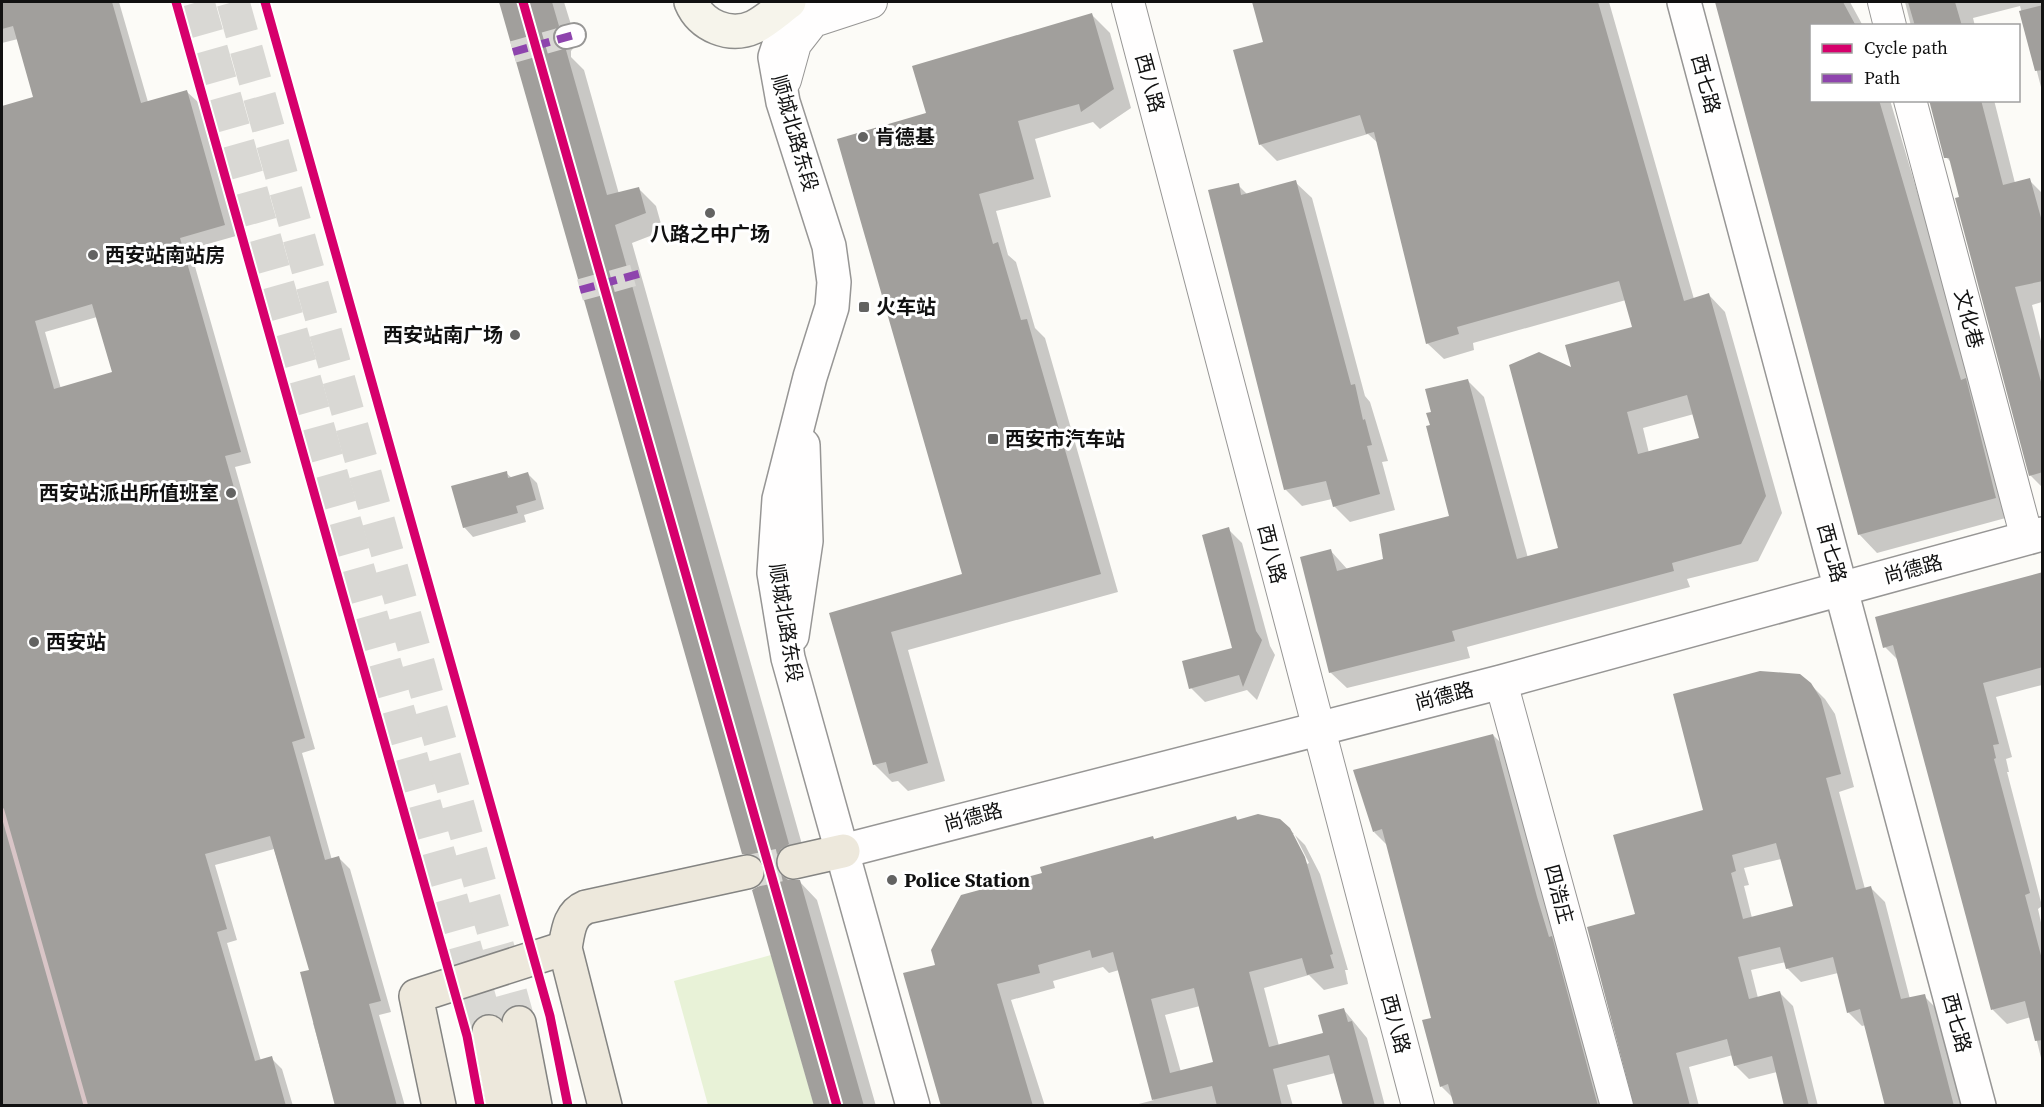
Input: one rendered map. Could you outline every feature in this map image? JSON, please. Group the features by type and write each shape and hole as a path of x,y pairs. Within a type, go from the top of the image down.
{"main road":[{"path":"691,2 700,17 712,26 727,31 742,31 789,15"},
{"path":"794,861 843,851"},
{"path":"605,1106 565,948 570,922 580,909 747,872"},
{"path":"439,1106 416,996 565,948"},
{"path":"503,1106 504,1028 535,1106"}],"street":[{"path":"789,15 871,2"},
{"name":"西八路","path":"1128,2 1418,1106"},
{"name":"西七路","path":"1684,2 1979,1106"},
{"path":"1884,2 1890,24"},
{"name":"顺城北路东段","path":"789,15 775,57 783,102 829,246 834,282 832,307 800,415 779,499 774,573 788,658 913,1106"},
{"name":"文化巷","path":"1911,102 2035,536"},
{"name":"尚德路","path":"843,851 1501,682 2035,536"},
{"name":"四浩庄","path":"1501,682 1617,1106"}],"green space":[{"path":"771,955 814,1105 708,1105 674,981"}],"building":[{"path":"2,2 112,2 141,103 187,90 225,225 180,238 241,452 225,456 305,738 292,742 325,860 339,856 381,1001 369,1004 397,1106 335,1106 300,972 309,970 270,836 205,854 227,929 217,932 255,1061 272,1056 286,1106 2,1106 2,106 33,97 13,26 2,29","holes":["92,304 112,372 54,389 35,321"]},
{"path":"499,2 552,2 559,26 553,33 553,41 557,47 566,50 607,195 639,187 646,213 615,225 789,844 776,856 776,867 780,874 788,880 800,880 864,1106 814,1106 752,890 759,886 765,878 765,867 753,854 742,854"},
{"path":"1252,2 1598,2 1684,301 1709,293 1766,496 1741,544 1672,563 1674,571 1452,631 1455,641 1329,673 1300,557 1331,549 1337,571 1383,559 1379,534 1449,516 1426,426 1430,425 1426,413 1431,412 1425,389 1468,379 1517,559 1558,548 1509,365 1539,352 1571,367 1565,345 1632,327 1619,281 1457,327 1459,334 1426,344 1374,132 1366,134 1360,115 1259,145 1233,50 1263,42","holes":["1687,395 1699,438 1638,454 1627,412"]},
{"path":"1715,2 1843,2 1855,24 1810,24 1810,102 1880,102 1961,380 1966,378 1996,498 1858,535"},
{"path":"1908,2 1955,2 1961,24 1914,24"},
{"path":"2043,5 2043,70 2035,71 2019,11"},
{"name":"西安市汽车站","path":"1092,13 1114,89 1081,112 1079,104 1018,121 1034,179 979,194 993,244 998,242 1021,320 1027,319 1101,574 891,632 928,763 889,774 886,762 873,765 829,613 962,574 837,139 926,113 912,66"},
{"path":"1930,102 1982,102 2003,185 2030,178 2043,225 2043,281 2015,287 2043,389 2043,472 2029,476 1955,198 1959,197 1949,158 1944,158"},
{"path":"1296,180 1351,385 1355,384 1363,420 1365,419 1372,445 1367,446 1380,494 1333,507 1326,481 1284,490 1208,190 1239,183 1241,195"},
{"path":"507,471 508,478 528,472 536,500 516,506 518,513 463,528 451,486"},
{"path":"1229,527 1256,631 1262,640 1243,687 1239,675 1189,689 1182,661 1232,648 1202,535"},
{"path":"2043,572 2043,667 1983,683 1999,744 1993,745 1996,758 1994,759 2030,893 2025,895 2043,963 2043,1040 2035,1041 2025,1001 1991,1010 1893,645 1883,648 1875,617"},
{"path":"1760,671 1800,674 1811,683 1821,699 1841,774 1826,778 1856,890 1871,886 1901,999 1925,994 1954,1106 1885,1106 1860,1009 1847,1013 1833,957 1786,969 1780,947 1738,957 1749,999 1780,991 1809,1106 1784,1106 1772,1056 1734,1066 1727,1039 1676,1053 1690,1106 1634,1106 1587,927 1635,914 1613,835 1703,810 1673,694","holes":["1776,843 1793,906 1743,919 1731,873 1736,871 1732,855"]},
{"path":"1493,734 1537,897 1549,937 1552,936 1598,1106 1454,1106 1448,1084 1440,1087 1422,1020 1431,1018 1382,829 1373,832 1353,770"},
{"path":"1258,814 1280,819 1290,828 1305,857 1333,954 1330,955 1334,968 1307,975 1302,958 1249,972 1269,1047 1323,1033 1318,1015 1344,1008 1348,1022 1352,1021 1375,1106 1343,1106 1329,1055 1273,1069 1282,1106 1217,1106 1212,1086 1152,1100 1113,952 1092,958 1090,950 1038,965 1040,973 997,984 1033,1106 941,1106 903,973 935,965 931,950 961,895 1042,873 1040,867 1153,836 1154,839 1236,816 1237,820","holes":["1194,988 1213,1062 1170,1073 1151,999"]}],"tunnel":[{"path":"198,2 489,1032"},
{"path":"233,2 519,1023"},
{"path":"513,52 566,37"},
{"path":"580,290 642,273"},
{"path":"747,872 794,862"}],"railway":[{"path":"2,810 86,1106"}],"marked path":[{"path":"513,52 574,35"},
{"path":"580,290 642,273"}],"cycle path":[{"path":"176,2 467,1036 480,1106"},
{"path":"265,2 550,1016 568,1106"},
{"path":"523,2 837,1106"}],"place":[{"name":"肯德基","path":"863,137"},
{"name":"八路之中广场","path":"710,213"},
{"name":"西安站南站房","path":"93,255"},
{"name":"火车站","path":"864,307"},
{"name":"西安站南广场","path":"515,335"},
{"name":"西安市汽车站","path":"993,439"},
{"name":"西安站派出所值班室","path":"231,493"},
{"name":"西安站","path":"34,642"},
{"name":"Police Station","path":"892,880"}]}
